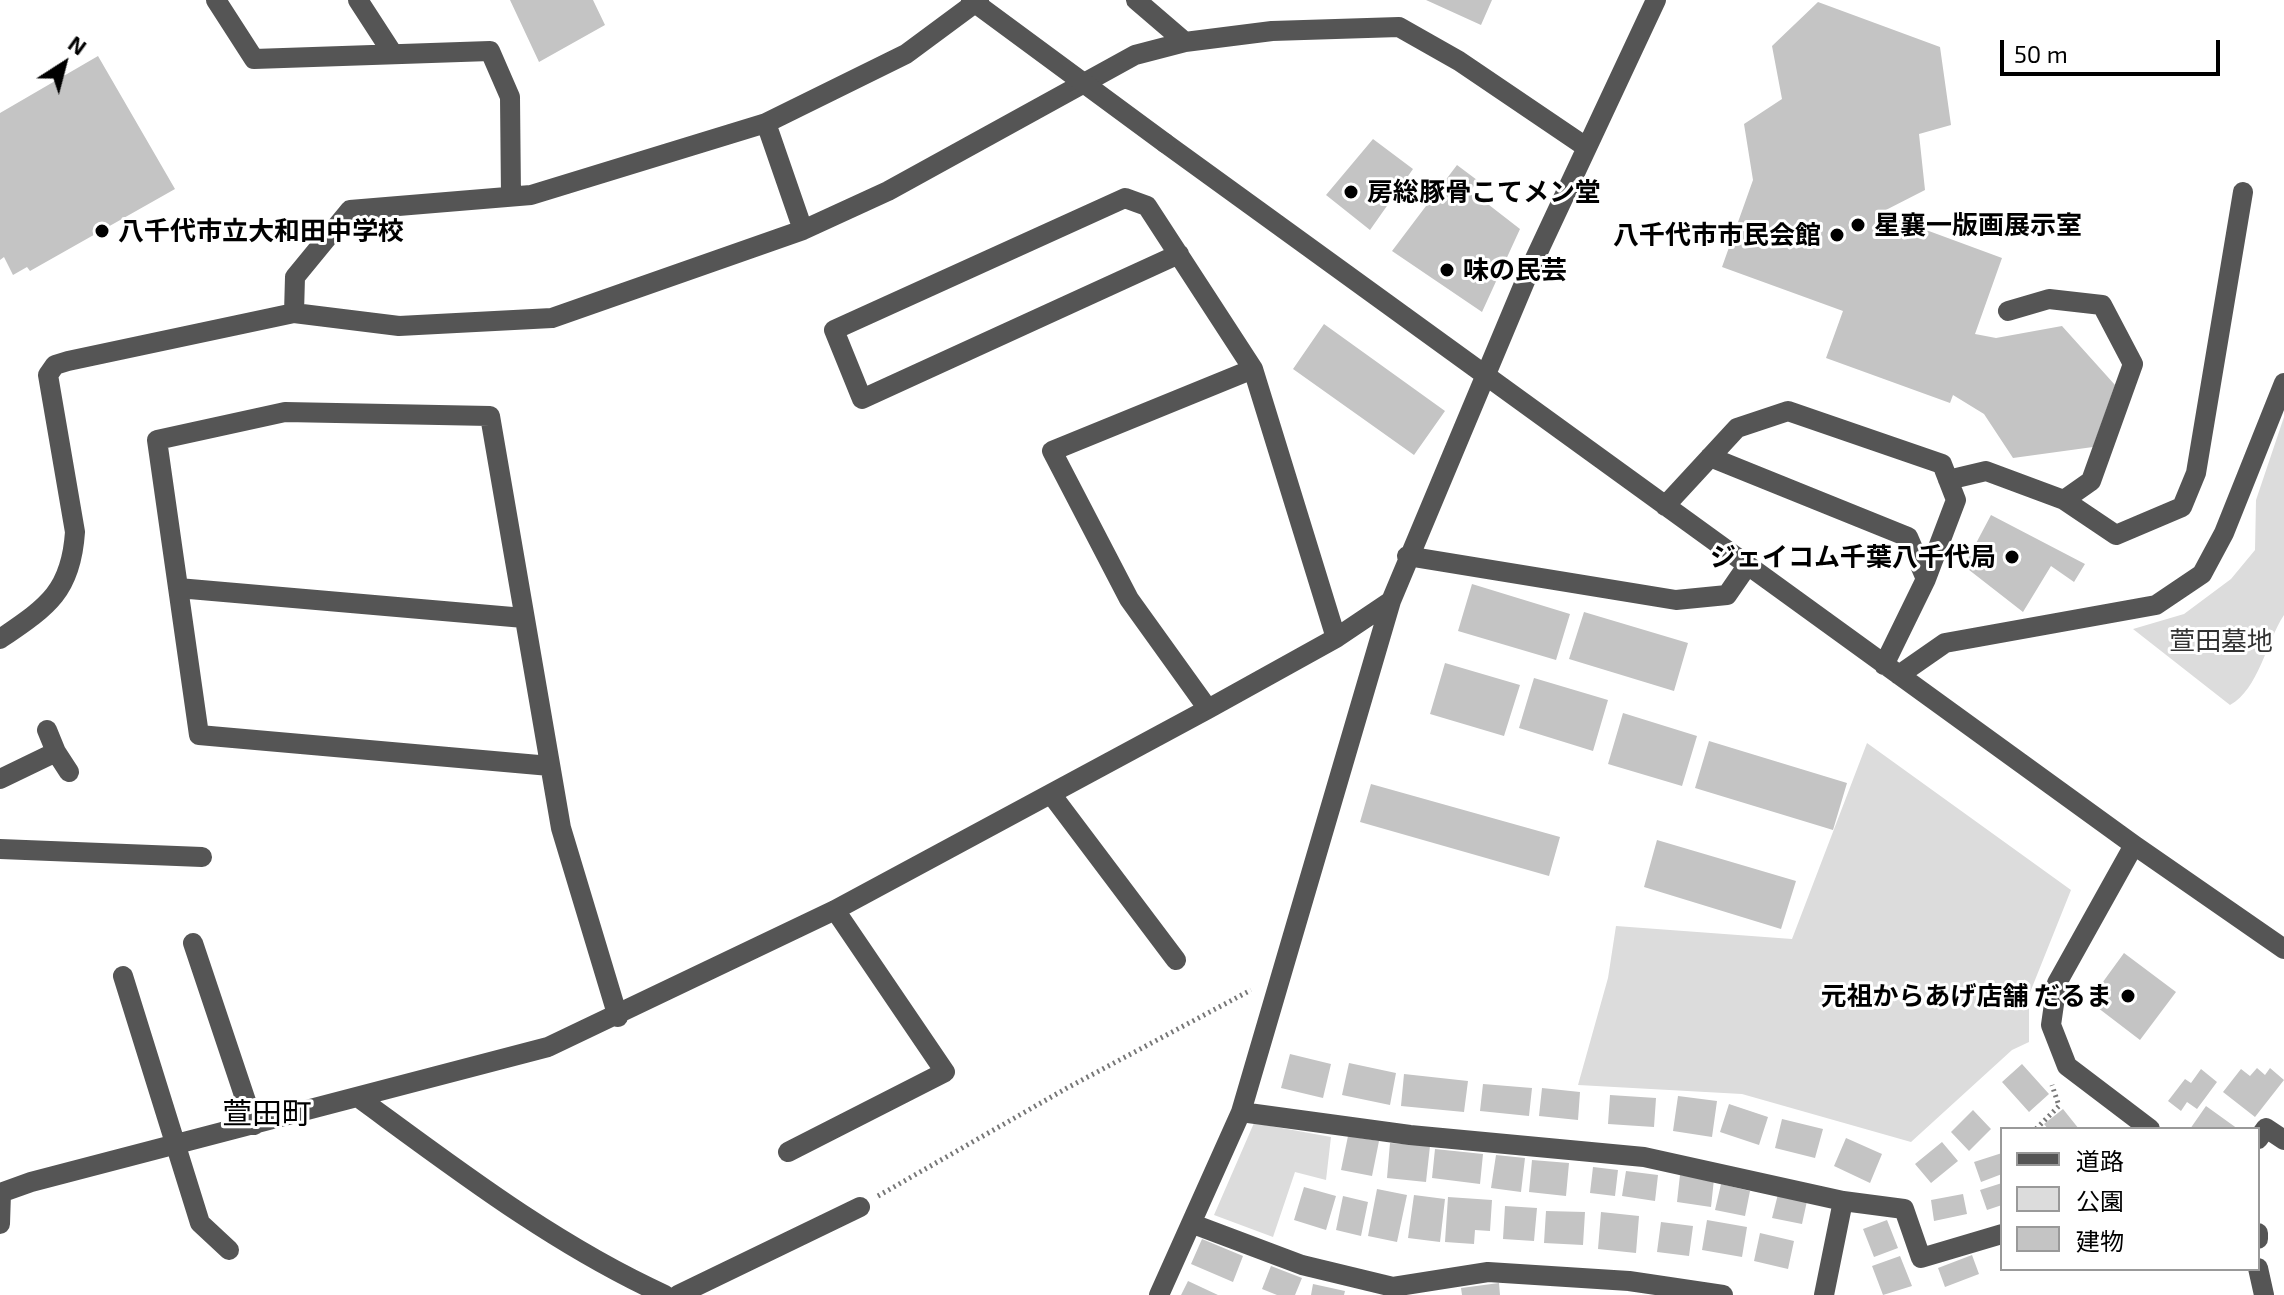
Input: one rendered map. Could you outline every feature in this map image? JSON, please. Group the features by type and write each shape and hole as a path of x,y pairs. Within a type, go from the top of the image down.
{"street":[{"path":"216,0 254,59 490,51 510,97 511,196"},
{"path":"358,0 393,54"},
{"path":"971,0 1747,566 2134,845 2284,949"},
{"path":"294,313 295,277 350,210 531,195 766,123 906,54 979,0"},
{"path":"1136,0 1185,42"},
{"path":"1159,1295 1241,1112 1391,601 1407,556 1487,377 1531,267 1656,0"},
{"path":"0,639 46,607 66,580 74,553 75,532 48,375 55,365 294,313 399,326 552,318 803,230 888,191 1135,55 1185,42 1272,31 1399,27 1459,61 1586,147"},
{"path":"766,123 803,230"},
{"path":"1948,480 1986,471 2064,500 2116,535 2182,507 2196,473 2243,192"},
{"path":"1179,254 862,399 834,330 1125,198 1147,206 1179,254 1253,369 1336,638"},
{"path":"2008,311 2049,299 2102,305 2133,364 2091,481 2064,500"},
{"path":"1208,709 1129,599 1052,451 1253,369"},
{"path":"1892,670 1945,643 2156,605 2202,574 2224,533 2284,383"},
{"path":"1665,506 1737,428 1788,411 1942,464 1956,500 1892,670"},
{"path":"550,766 199,735 157,440 285,412 490,416 561,828 618,1017"},
{"path":"1710,457 1908,537 1926,579"},
{"path":"1407,556 1676,600 1727,595 1747,566"},
{"path":"178,588 524,618"},
{"path":"0,1224 0,1193 31,1182 548,1047 618,1017 835,910 1051,794 1336,638 1391,601"},
{"path":"47,730 69,772"},
{"path":"0,779 56,752"},
{"path":"1051,794 1176,960"},
{"path":"2134,845 2057,983 2051,1025 2067,1066 2147,1127"},
{"path":"0,849 202,857"},
{"path":"788,1152 945,1072 835,910"},
{"path":"193,943 254,1125"},
{"path":"123,976 200,1223 229,1250"},
{"path":"359,1098 470,1179 624,1276 665,1295"},
{"path":"1241,1112 1410,1135 1644,1157 1843,1201 1904,1209 1921,1258 2000,1235"},
{"path":"2260,1136 2266,1128 2284,1140"},
{"path":"1824,1295 1843,1201"},
{"path":"678,1295 860,1207"},
{"path":"1193,1224 1302,1265 1393,1287 1488,1272 1629,1281 1723,1295"},
{"path":"2259,1271 2264,1295"}],"path":[{"path":"860,1207 1067,1088 1282,973"}],"green space":[{"name":"萱田墓地","path":"2284,417 2284,615 2255,677 2240,698 2230,705 2133,629 2184,614 2231,579 2255,550 2256,500"},
{"path":"1867,743 2071,890 2029,995 2029,1042 2012,1050 1911,1142 1742,1094 1578,1085 1608,978 1616,926 1792,939"},
{"path":"1254,1123 1331,1137 1326,1180 1295,1172 1273,1237 1214,1215"}],"building":[{"path":"510,0 593,0 605,25 539,62"},
{"path":"1426,0 1492,0 1481,25"},
{"name":"八千代市市民会館","path":"1818,2 1940,47 1951,125 1919,134 1925,190 1880,213 2002,258 1975,334 1996,338 2062,326 2115,385 2093,447 2013,458 1984,414 1953,395 1950,403 1826,358 1843,311 1722,267 1753,180 1744,124 1782,99 1772,46"},
{"path":"98,56 175,189 30,271 27,267 13,275 4,257 0,260 0,113"},
{"path":"1373,139 1413,169 1370,230 1326,195"},
{"path":"1457,165 1477,180 1471,191 1520,229 1482,312 1392,251"},
{"path":"1324,324 1445,411 1414,455 1293,369"},
{"path":"1991,515 2085,564 2074,582 2051,566 2023,612 1964,566"},
{"path":"1472,584 1570,614 1556,660 1458,631"},
{"path":"1584,612 1688,643 1674,691 1569,659"},
{"path":"1445,663 1520,685 1504,736 1430,714"},
{"path":"1534,678 1608,700 1593,751 1519,728"},
{"path":"1623,713 1697,736 1682,786 1608,764"},
{"path":"1709,741 1847,783 1833,830 1695,788"},
{"path":"1371,784 1560,837 1549,876 1360,822"},
{"path":"1657,840 1796,881 1781,929 1644,887"},
{"path":"2124,953 2176,992 2140,1040 2089,1001"},
{"path":"1290,1054 1331,1064 1323,1098 1281,1088"},
{"path":"1349,1063 1396,1073 1390,1105 1342,1095"},
{"path":"2022,1064 2049,1094 2029,1112 2002,1082"},
{"path":"2257,1068 2265,1075 2270,1068 2284,1080 2255,1117 2223,1092 2241,1069 2250,1076"},
{"path":"2201,1069 2217,1082 2197,1109 2187,1102 2181,1111 2168,1101 2185,1079 2191,1083"},
{"path":"1404,1074 1468,1081 1464,1112 1401,1106"},
{"path":"1483,1084 1532,1088 1529,1116 1480,1111"},
{"path":"1542,1088 1580,1092 1578,1120 1539,1116"},
{"path":"1610,1095 1656,1098 1654,1127 1608,1124"},
{"path":"1678,1096 1717,1101 1712,1137 1673,1131"},
{"path":"1729,1104 1768,1117 1759,1145 1720,1132"},
{"path":"2206,1106 2235,1127 2191,1127"},
{"path":"2063,1109 2077,1127 2046,1127 2044,1124"},
{"path":"1973,1110 1991,1129 1969,1151 1951,1132"},
{"path":"1782,1119 1823,1129 1815,1158 1775,1148"},
{"path":"1348,1136 1379,1141 1372,1176 1341,1170"},
{"path":"1846,1138 1882,1154 1870,1183 1834,1166"},
{"path":"1942,1142 1958,1161 1931,1183 1915,1164"},
{"path":"1390,1143 1430,1146 1426,1182 1387,1178"},
{"path":"1435,1149 1483,1154 1480,1184 1432,1178"},
{"path":"2000,1154 2000,1175 1981,1182 1974,1162"},
{"path":"1496,1155 1525,1158 1521,1192 1491,1188"},
{"path":"1532,1160 1569,1163 1566,1196 1529,1192"},
{"path":"1593,1167 1618,1170 1615,1196 1590,1193"},
{"path":"1626,1171 1658,1175 1655,1201 1622,1196"},
{"path":"1680,1175 1714,1179 1711,1207 1677,1202"},
{"path":"1721,1184 1750,1191 1745,1216 1715,1210"},
{"path":"2000,1184 2000,1206 1987,1210 1980,1190"},
{"path":"1304,1187 1336,1196 1326,1230 1294,1220"},
{"path":"1377,1189 1407,1195 1397,1242 1368,1236"},
{"path":"1778,1194 1807,1201 1802,1224 1772,1218"},
{"path":"1963,1194 1967,1214 1934,1221 1931,1200"},
{"path":"1414,1195 1445,1199 1440,1242 1408,1238"},
{"path":"1343,1196 1368,1202 1361,1236 1336,1230"},
{"path":"1448,1197 1492,1200 1490,1231 1475,1230 1474,1244 1445,1242"},
{"path":"1505,1206 1537,1208 1534,1241 1503,1239"},
{"path":"1546,1211 1585,1212 1583,1245 1544,1243"},
{"path":"1601,1212 1639,1216 1636,1253 1598,1249"},
{"path":"1707,1220 1747,1227 1742,1257 1702,1250"},
{"path":"1887,1220 1898,1248 1874,1257 1863,1229"},
{"path":"1661,1222 1693,1226 1689,1256 1657,1252"},
{"path":"1760,1233 1794,1241 1788,1269 1754,1261"},
{"path":"1202,1239 1243,1256 1233,1282 1191,1264"},
{"path":"1972,1255 1979,1274 1945,1287 1938,1268"},
{"path":"1900,1256 1912,1286 1883,1295 1872,1266"},
{"path":"1271,1266 1302,1278 1295,1295 1277,1295 1262,1289"},
{"path":"1188,1281 1218,1295 1181,1295"},
{"path":"1499,1283 1500,1295 1462,1295 1461,1288"},
{"path":"1313,1284 1345,1291 1344,1295 1311,1295"}],"place":[{"name":"房総豚骨こてメン堂","path":"1351,192"},
{"name":"星襄一版画展示室","path":"1858,225"},
{"name":"八千代市立大和田中学校","path":"102,231"},
{"name":"八千代市市民会館","path":"1837,235"},
{"name":"味の民芸","path":"1447,270"},
{"name":"ジェイコム千葉八千代局","path":"2012,557"},
{"name":"元祖からあげ店舗 だるま","path":"2128,996"}],"district":[{"name":"萱田町","path":"267,1114"}]}
